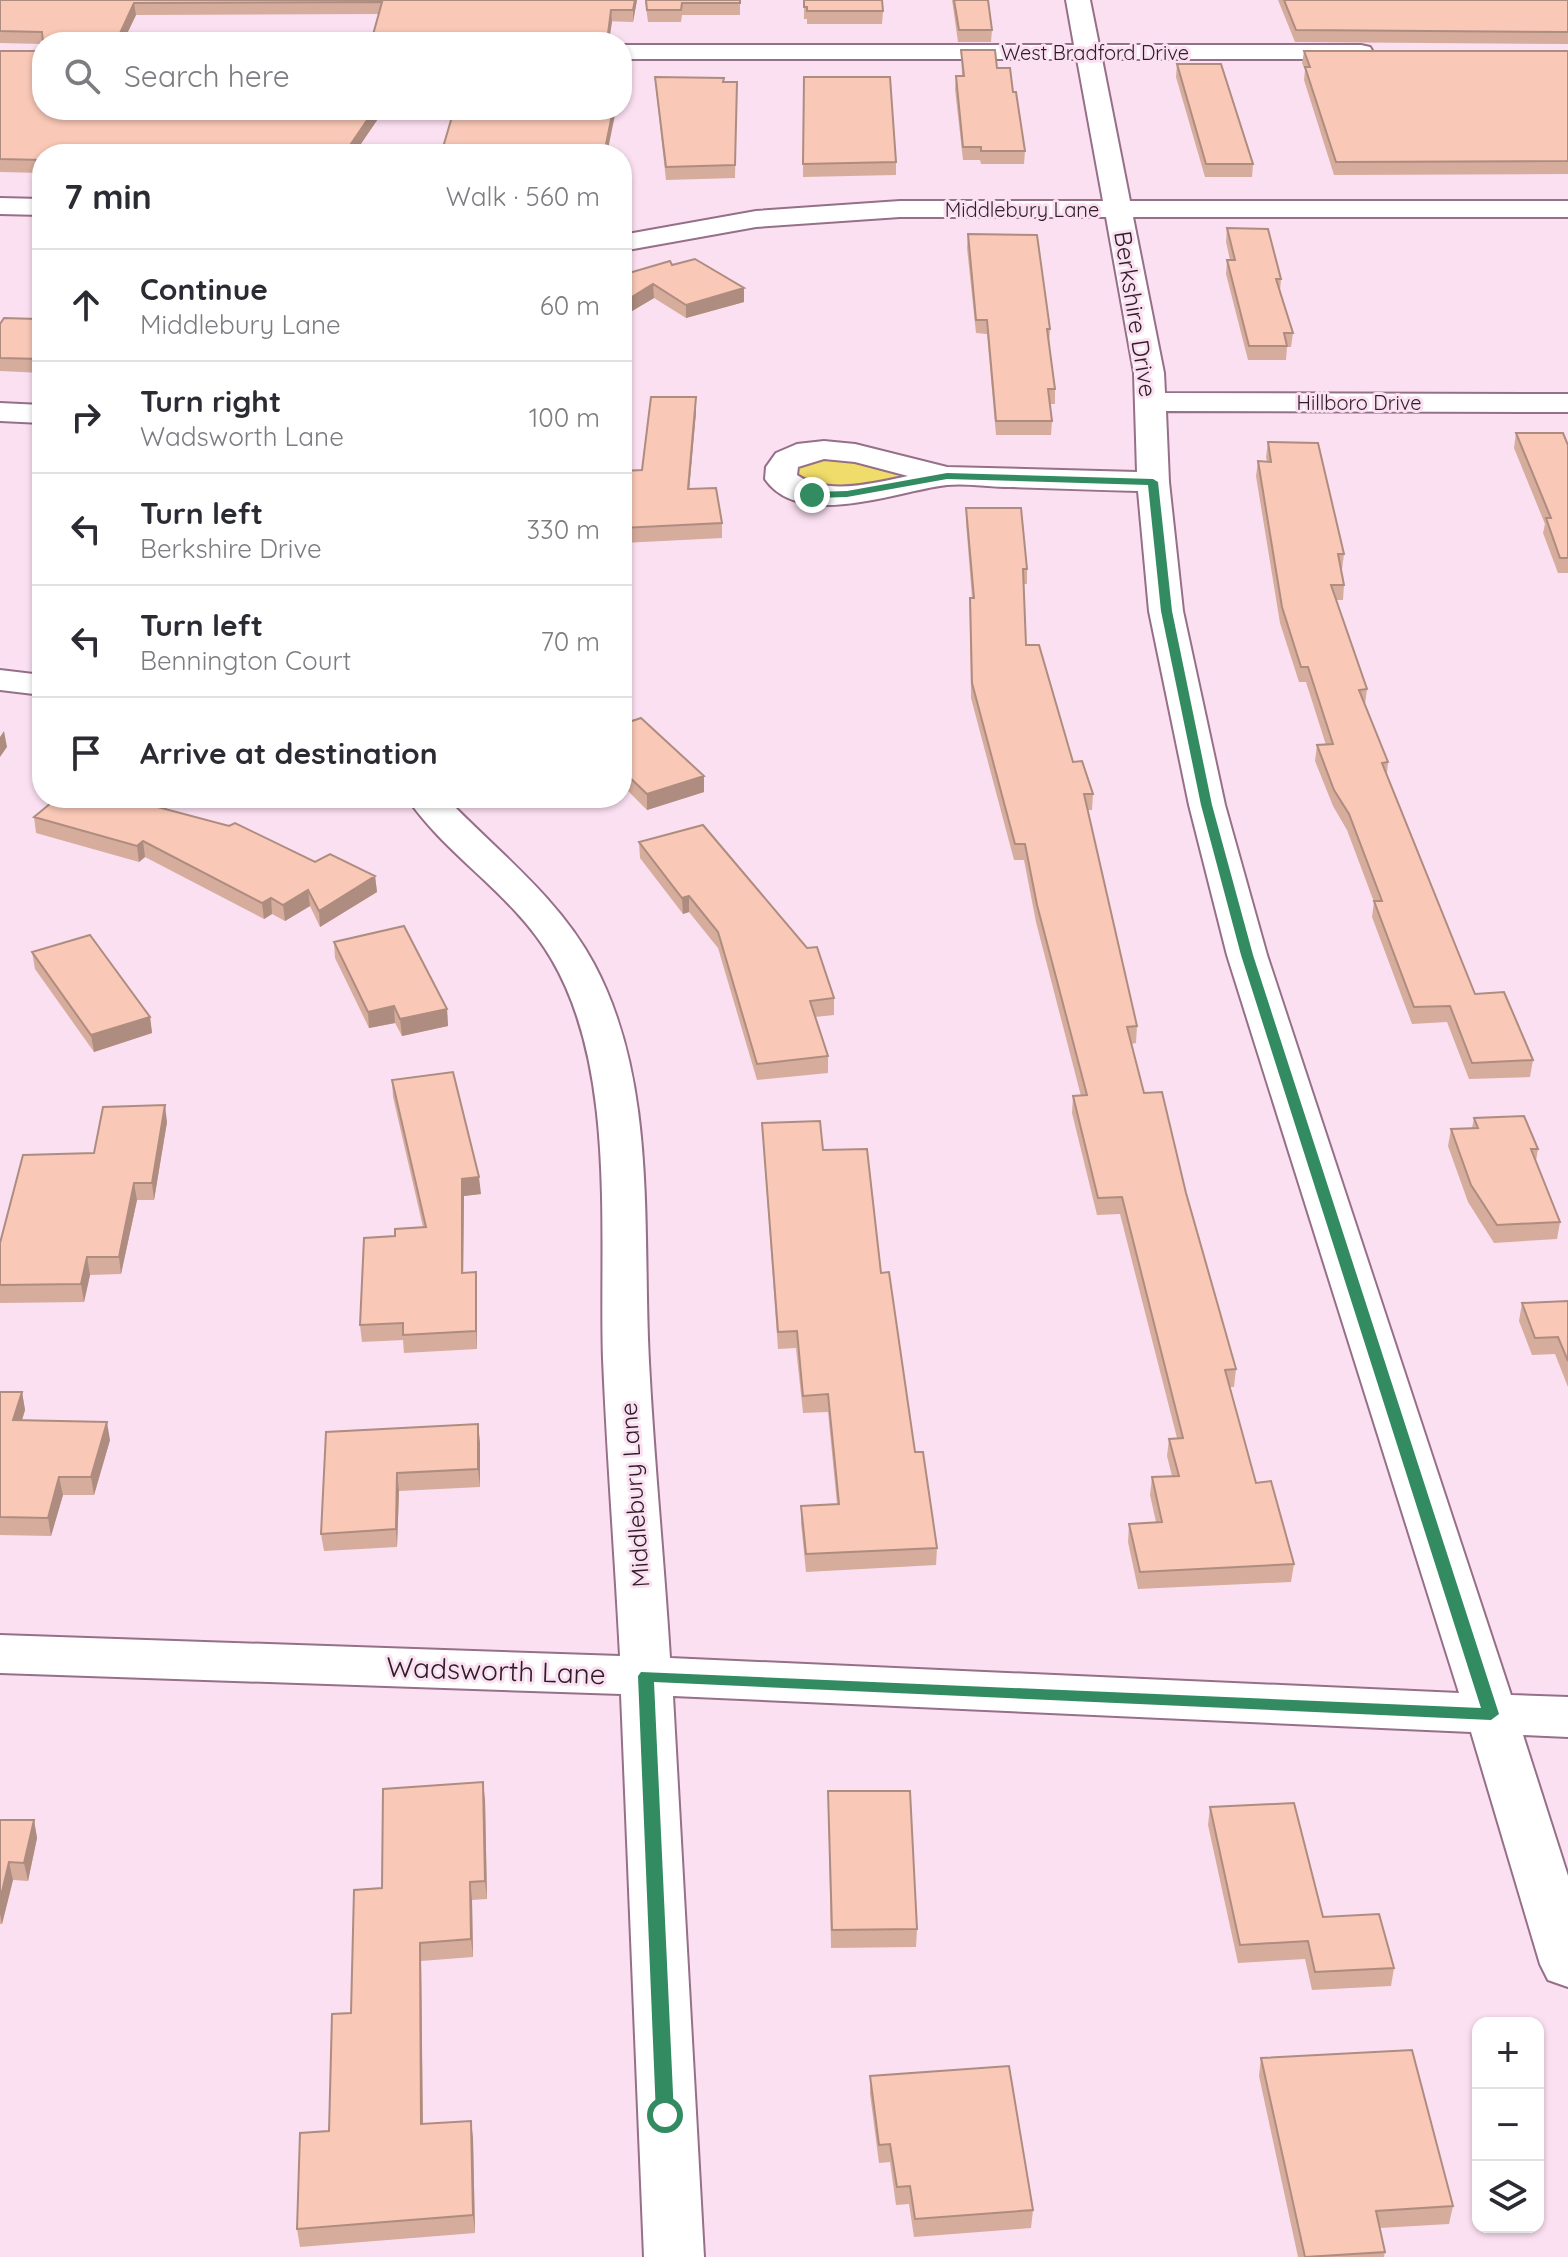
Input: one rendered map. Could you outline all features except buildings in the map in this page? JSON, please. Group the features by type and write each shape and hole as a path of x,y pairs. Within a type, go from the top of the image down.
{"street":[{"name":"Berkshire Drive","path":"1078,0 1149,373 1153,482 1166,611 1207,805 1247,955 1491,1714 1568,1964"},
{"name":"West Bradford Drive","path":"632,52 1380,52"},
{"path":"0,206 32,207"},
{"name":"Middlebury Lane","path":"632,241 731,222 839,212 1568,209"},
{"name":"Hillboro Drive","path":"1151,402 1568,403"},
{"path":"0,412 32,414"},
{"path":"947,476 1153,482"},
{"path":"0,680 32,684"},
{"name":"Middlebury Lane","path":"435,808 522,892 560,941 586,988 605,1043 614,1093 674,2257"},
{"name":"Wadsworth Lane","path":"0,1654 646,1676 1568,1717"}],"shaded area":[{"path":"835,457 912,473 907,477 834,489 801,484 792,468 797,462"}],"route":[{"path":"665,2115 646,1676 1491,1714 1247,955 1207,805 1166,611 1153,482 947,476 847,494 812,495"}]}
